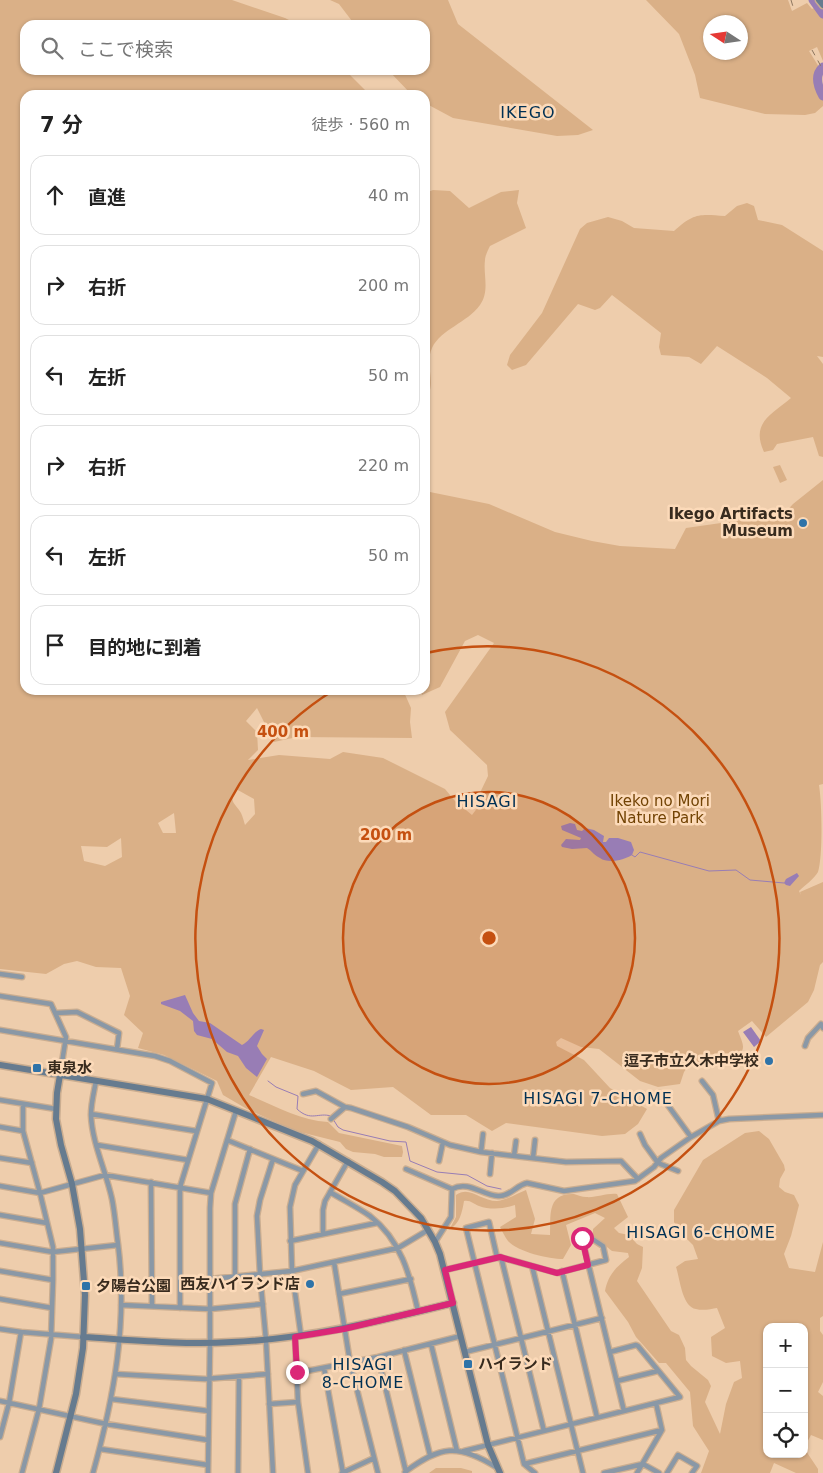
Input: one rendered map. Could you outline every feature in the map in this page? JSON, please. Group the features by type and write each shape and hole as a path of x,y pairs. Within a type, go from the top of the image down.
{"street":[{"path":"819,0 823,6"},
{"path":"0,974 22,977"},
{"path":"0,996 51,1004 66,1041 56,1109 58,1131 72,1184 82,1249 85,1295 80,1369 71,1417 56,1473"},
{"path":"56,1013 77,1012 119,1033 117,1049"},
{"path":"805,1046 808,1038 821,1024 823,1028"},
{"path":"0,1030 162,1058 212,1083 180,1187 180,1308"},
{"path":"0,1065 207,1099 319,1144 395,1191 414,1209 435,1242 445,1270 488,1445 498,1470"},
{"path":"93,1473 106,1424 115,1374 120,1339 121,1305 121,1275 112,1200 97,1145 91,1114 96,1081"},
{"path":"702,1081 713,1095 719,1121"},
{"path":"303,1094 316,1091 345,1107 408,1127 444,1142 481,1152 566,1162 621,1162 638,1179"},
{"path":"660,1093 691,1137"},
{"path":"0,1100 56,1109"},
{"path":"22,1473 39,1409 52,1335 53,1280 53,1252 40,1193 23,1131 23,1104"},
{"path":"332,1118 345,1107"},
{"path":"208,1473 210,1379 209,1224 211,1193 236,1111"},
{"path":"91,1114 196,1131"},
{"path":"406,1169 452,1189 467,1186 484,1194 500,1196 522,1184 564,1191 638,1179 691,1137 719,1121 729,1118 823,1115"},
{"path":"0,1127 23,1131"},
{"path":"481,1152 484,1134"},
{"path":"640,1134 645,1145 658,1163 678,1170"},
{"path":"227,1140 303,1171"},
{"path":"533,1158 535,1140"},
{"path":"514,1156 516,1141"},
{"path":"439,1161 444,1142"},
{"path":"308,1473 298,1402 298,1336 290,1241 291,1201 295,1185 319,1144"},
{"path":"97,1145 188,1160"},
{"path":"235,1277 235,1204 250,1149"},
{"path":"490,1174 492,1153"},
{"path":"0,1158 32,1163"},
{"path":"273,1159 258,1209 260,1275 266,1340 273,1473"},
{"path":"323,1234 323,1210 330,1192 348,1161"},
{"path":"0,1186 40,1193 105,1175 211,1193"},
{"path":"151,1182 152,1306"},
{"path":"435,1242 451,1217 452,1189"},
{"path":"330,1192 361,1210 377,1223 398,1248 411,1279 418,1311"},
{"path":"0,1215 47,1223"},
{"path":"535,1473 524,1464 466,1228 488,1222 521,1338 544,1431"},
{"path":"290,1241 377,1223"},
{"path":"210,1279 292,1271 398,1248 428,1230"},
{"path":"445,1270 499,1257 557,1273 562,1272 588,1265 606,1260 603,1246 588,1236 582,1238 588,1265 602,1318 624,1411"},
{"path":"0,1243 53,1252 118,1245"},
{"path":"334,1262 350,1362 378,1473"},
{"path":"532,1266 583,1473"},
{"path":"0,1271 53,1280"},
{"path":"562,1272 597,1417"},
{"path":"339,1294 411,1279"},
{"path":"0,1299 52,1308"},
{"path":"0,1329 52,1335 210,1343 266,1340 344,1329 453,1303"},
{"path":"121,1305 210,1310 262,1304"},
{"path":"465,1352 602,1318"},
{"path":"0,1437 9,1403 21,1332"},
{"path":"297,1372 378,1357 461,1336"},
{"path":"431,1344 458,1451"},
{"path":"378,1357 405,1472 430,1455 464,1451 680,1397 638,1346 610,1352"},
{"path":"404,1350 430,1455"},
{"path":"324,1368 342,1473 374,1458"},
{"path":"617,1381 658,1371"},
{"path":"115,1374 210,1379 268,1374"},
{"path":"238,1473 239,1377"},
{"path":"111,1398 209,1412"},
{"path":"0,1401 106,1424 208,1440"},
{"path":"270,1404 298,1402"},
{"path":"637,1473 662,1430 656,1403"},
{"path":"524,1464 662,1430"},
{"path":"100,1448 208,1465"},
{"path":"464,1451 486,1460 498,1470"},
{"path":"668,1473 678,1456 696,1466 692,1473"},
{"path":"604,1473 643,1464 659,1473"}],"green space":[{"name":"Ikeko no Mori Nature Park","path":"0,0 232,0 289,20 20,20 20,75 350,75 365,90 20,90 20,695 405,695 411,708 412,738 297,737 274,742 257,708 246,721 257,732 258,750 248,760 279,755 330,759 343,752 383,758 445,789 455,801 472,815 481,803 477,799 488,776 487,765 450,730 445,712 494,643 478,635 465,641 440,687 430,691 430,492 489,504 555,532 592,541 620,546 675,549 686,528 749,519 752,515 781,517 793,504 823,480 823,784 819,785 821,854 818,872 799,891 801,895 800,892 823,882 823,962 820,965 814,990 808,1002 766,1037 752,1021 738,1031 743,1049 731,1064 709,1064 692,1061 684,1072 680,1084 658,1087 640,1081 599,1049 581,1047 561,1038 556,1042 557,1046 584,1060 610,1088 647,1109 638,1124 625,1134 602,1136 506,1123 492,1131 466,1115 431,1115 393,1087 351,1090 314,1071 271,1057 249,1095 298,1115 328,1122 339,1133 402,1146 402,1157 384,1157 375,1154 353,1152 346,1149 340,1142 296,1131 247,1109 223,1095 217,1081 164,1055 138,1048 143,1033 124,1015 130,996 121,968 96,967 77,961 64,964 46,974 0,969","holes":["236,789 254,799 255,814 245,825 241,813 232,800 234,793","174,813 176,833 163,833 158,823","121,838 122,857 105,866 84,861 81,846 107,847"]},
{"path":"330,0 448,0 458,24 593,130 578,135 557,136 453,118 430,106 430,90 407,90 393,75 430,75 430,20 351,20 339,4"},
{"path":"646,0 788,0 792,11 807,3 812,9 816,7 823,17 823,61 817,47 809,51 819,67 817,85 823,91 823,106 815,113 805,115 765,114 700,98 695,75 679,34"},
{"path":"519,190 517,203 526,228 490,246 485,258 485,294 483,300 475,311 436,341 430,355 430,191 450,191 469,208 501,192"},
{"path":"747,203 754,206 758,220 782,225 823,251 823,357 817,356 823,364 823,457 819,456 813,437 777,444 773,450 764,452 760,442 762,426 771,414 791,398 767,378 717,346 701,364 689,357 661,355 659,347 661,333 612,295 600,308 595,310 578,304 526,365 512,370 507,365 510,355 542,313 580,229 587,223 608,217 622,221 634,228 674,231 697,216 725,216 737,206"},
{"path":"780,465 787,480 780,483 773,467"},
{"path":"759,1131 769,1139 784,1165 785,1170 780,1179 779,1187 785,1192 794,1195 799,1205 784,1254 789,1268 815,1272 823,1242 823,1316 820,1318 820,1331 823,1335 823,1382 818,1392 823,1396 823,1440 811,1435 808,1441 808,1323 763,1323 763,1458 808,1458 808,1454 818,1469 818,1473 796,1473 774,1463 770,1473 701,1473 709,1451 693,1426 690,1392 666,1363 659,1363 636,1337 628,1322 605,1291 608,1280 613,1272 629,1257 628,1253 612,1251 593,1236 593,1229 605,1218 595,1213 566,1225 571,1245 563,1259 534,1254 508,1241 500,1227 516,1217 515,1205 492,1208 464,1201 458,1221 449,1230 456,1217 456,1195 461,1192 497,1201 526,1190 535,1219 531,1234 550,1235 552,1207 559,1197 574,1194 590,1197 617,1194 628,1217 614,1228 619,1233 629,1235 637,1244 643,1247 642,1268 637,1281 671,1331 679,1335 685,1348 686,1360 708,1380 711,1386 705,1402 720,1434 726,1404 734,1382 742,1378 740,1361 726,1363 712,1356 711,1337 725,1328 717,1308 704,1310 691,1307 682,1292 676,1267 685,1261 698,1259 693,1245 679,1231 674,1222 674,1210 703,1160 745,1133"},
{"path":"436,1468 461,1468 472,1471 472,1473 429,1473"}],"shaded area":[{"path":"570,823 575,824 577,830 582,831 585,828 594,830 604,836 603,842 606,842 609,838 618,838 631,842 634,850 632,855 620,860 607,861 598,857 587,848 572,849 562,847 561,845 566,839 580,840 581,838 562,830 561,826"},
{"path":"797,873 799,876 790,886 784,883 786,879"},
{"path":"185,995 199,1021 210,1023 242,1045 259,1030 264,1030 257,1046 267,1059 257,1077 246,1068 238,1056 227,1052 212,1039 197,1035 194,1031 193,1021 180,1011 161,1004 161,1002"},
{"path":"751,1027 761,1041 754,1047 743,1032"}],"waterway":[{"path":"813,0 823,14"},
{"path":"823,67 818,74 818,85 823,96"},
{"path":"632,855 635,857 640,852 709,871 736,870 750,880 784,883"},
{"path":"268,1081 276,1087 298,1096 297,1109 302,1113 310,1116 331,1116"},
{"path":"333,1119 338,1127 343,1130 390,1141 406,1142 410,1161 437,1172 467,1175 487,1186 501,1189"}],"railway":[{"path":"791,0 794,10"},
{"path":"812,50 823,70"}],"place":[{"name":"Ikego Artifacts Museum","path":"803,523"},
{"name":"逗子市立久木中学校","path":"769,1061"},
{"name":"東泉水","path":"37,1068"},
{"name":"西友ハイランド店","path":"310,1284"},
{"name":"夕陽台公園","path":"86,1286"},
{"name":"ハイランド","path":"468,1364"}],"district":[{"name":"IKEGO","path":"528,112"},
{"name":"HISAGI","path":"487,801"},
{"name":"HISAGI 7-CHOME","path":"598,1098"},
{"name":"HISAGI 6-CHOME","path":"701,1232"},
{"name":"HISAGI 8-CHOME","path":"363,1373"}],"route":[{"path":"297,1372 295,1337 344,1329 453,1303 445,1270 500,1257 557,1273 588,1265 582,1238"}]}
